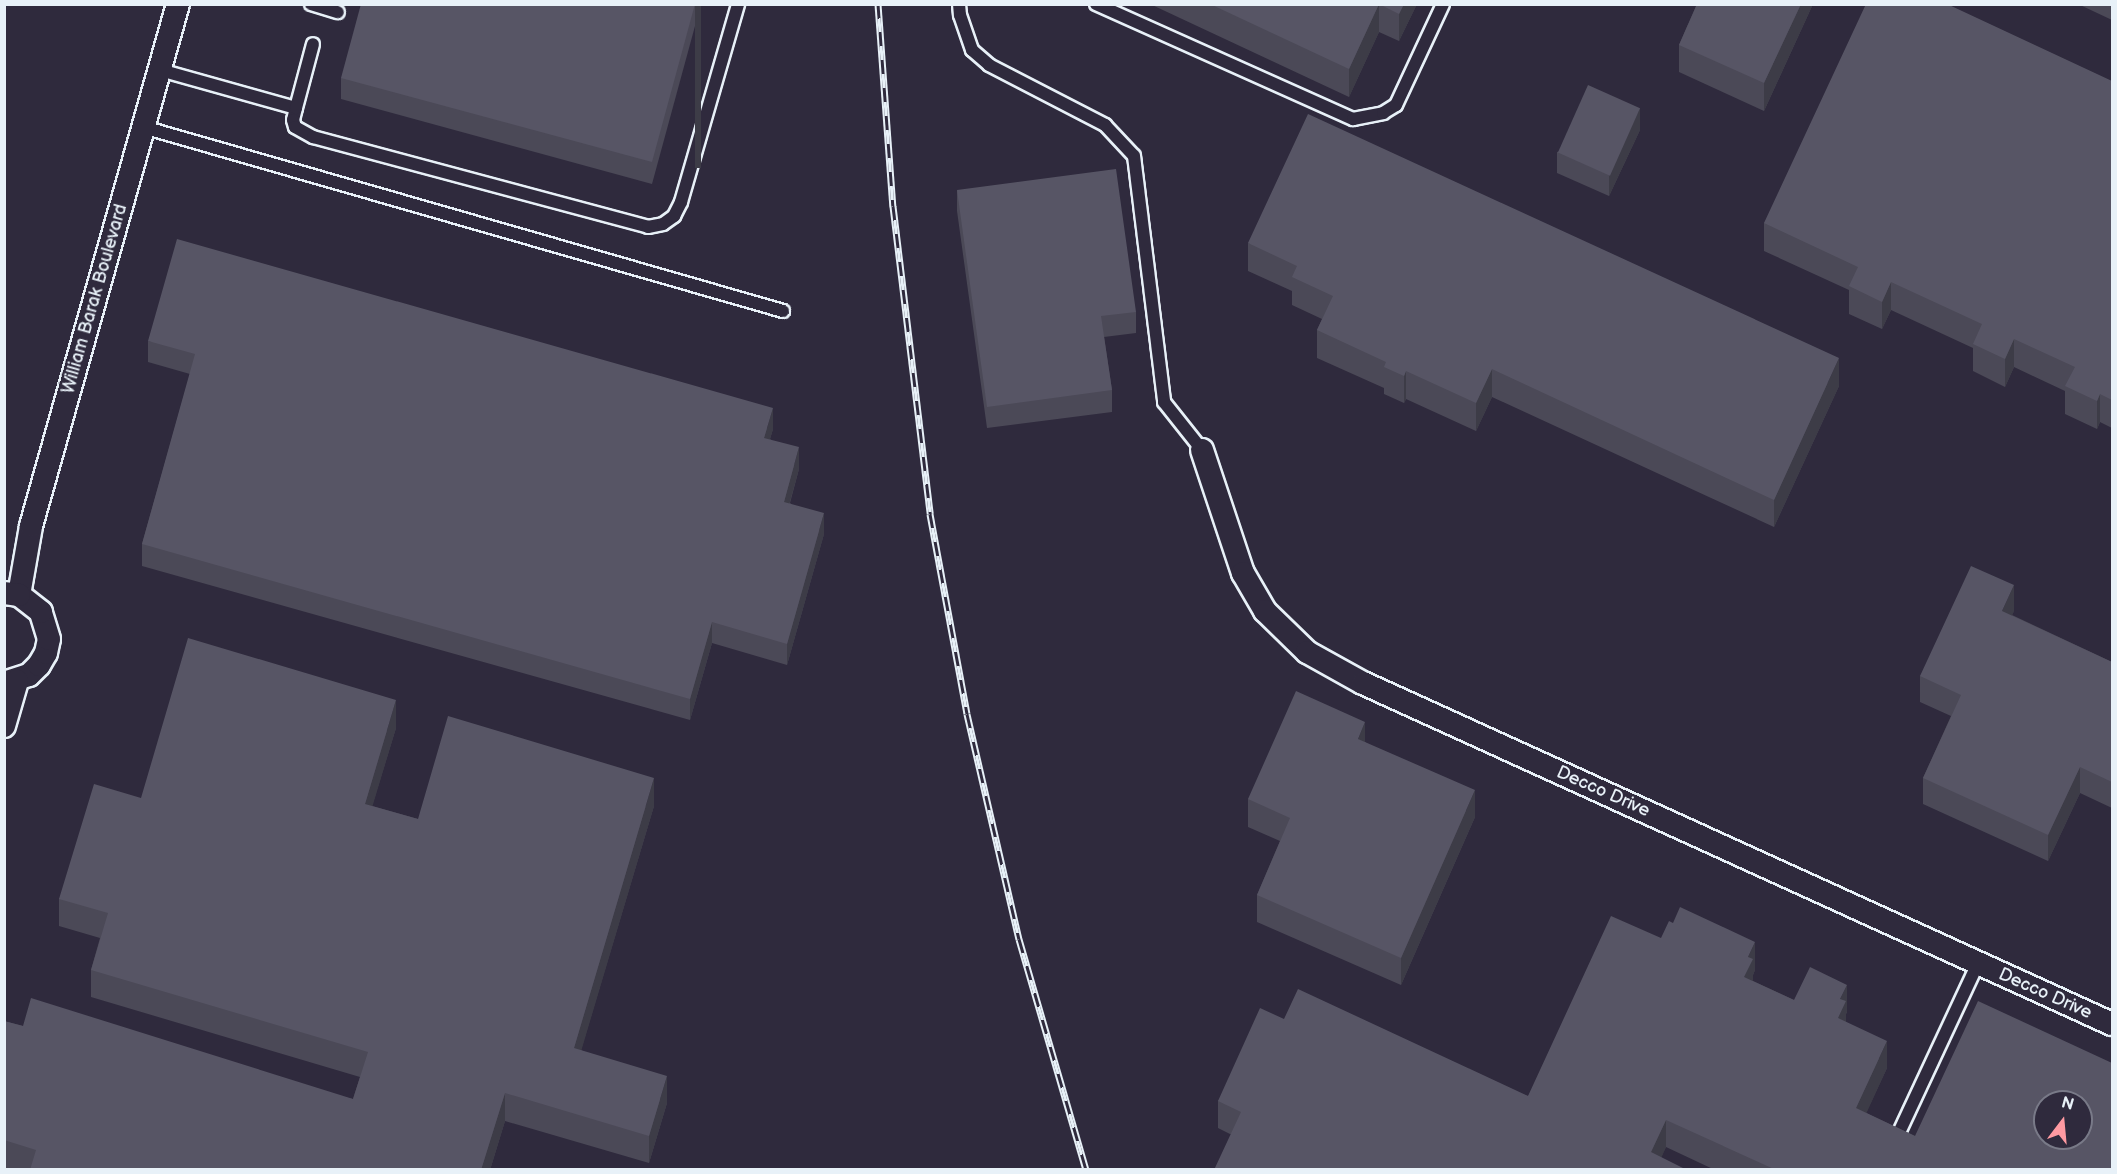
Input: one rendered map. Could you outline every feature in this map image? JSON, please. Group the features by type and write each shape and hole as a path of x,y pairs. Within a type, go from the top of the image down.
{"street":[{"name":"William Barak Boulevard","path":"12,594 178,4"},
{"name":"Decco Drive","path":"1202,450 1243,573 1265,611 1307,652 1363,683 2112,1024"},
{"path":"4,726 11,682 29,675 39,665 46,653 49,639 41,612 12,594"}],"lane":[{"path":"311,4 338,12"},
{"path":"313,44 292,120 294,127 313,136 648,227 663,224 674,216 681,202 738,4"},
{"path":"959,4 960,15 972,50 989,65 1105,125 1134,156 1164,402 1202,450"},
{"path":"1096,4 1353,119 1383,113 1396,105 1443,4"},
{"path":"160,70 296,108"},
{"path":"143,128 783,311"},
{"path":"1896,1139 1978,963"}],"building":[{"path":"361,4 695,4 652,162 341,78"},
{"path":"1210,4 1379,4 1349,69"},
{"path":"1379,4 1404,4 1399,14"},
{"path":"1697,4 1801,4 1764,83 1679,45"},
{"path":"1866,4 1947,4 2112,81 2112,400 2100,394 2097,401 2065,386 2075,367 2014,339 2005,359 1973,344 1982,324 1891,282 1882,302 1849,286 1858,267 1764,223"},
{"path":"1588,85 1640,108 1610,176 1558,153"},
{"path":"1308,114 1839,358 1774,500 1492,369 1476,403 1406,371 1404,376 1384,367 1386,362 1317,330 1333,296 1292,277 1297,266 1248,243"},
{"path":"1116,169 1136,312 1101,316 1112,390 987,407 957,190"},
{"path":"177,239 773,408 764,438 799,447 784,502 824,513 787,644 712,622 690,699 142,544 195,354 148,341"},
{"path":"1971,566 2014,585 2002,611 2112,662 2112,782 2080,767 2048,835 1923,778 1961,695 1920,676"},
{"path":"188,638 396,700 365,804 418,819 448,716 654,778 574,1048 667,1076 649,1136 505,1093 481,1170 30,1170 36,1150 4,1140 4,1021 23,1026 31,998 353,1099 368,1052 91,970 108,913 59,899 94,784 141,798"},
{"path":"1296,691 1365,722 1358,739 1475,790 1401,958 1257,895 1290,818 1248,799"},
{"path":"1680,907 1755,942 1748,957 1753,959 1744,977 1794,1000 1810,967 1847,985 1840,999 1846,1001 1838,1018 1887,1041 1856,1108 1915,1136 1978,1001 2112,1063 2112,1170 1776,1170 1666,1120 1651,1152 1687,1170 1214,1170 1241,1112 1218,1101 1260,1008 1284,1019 1298,989 1528,1096 1611,916 1661,938 1669,921 1673,923"}],"railway":[{"path":"878,4 893,206 930,514 967,714 1019,939 1086,1170"}]}
